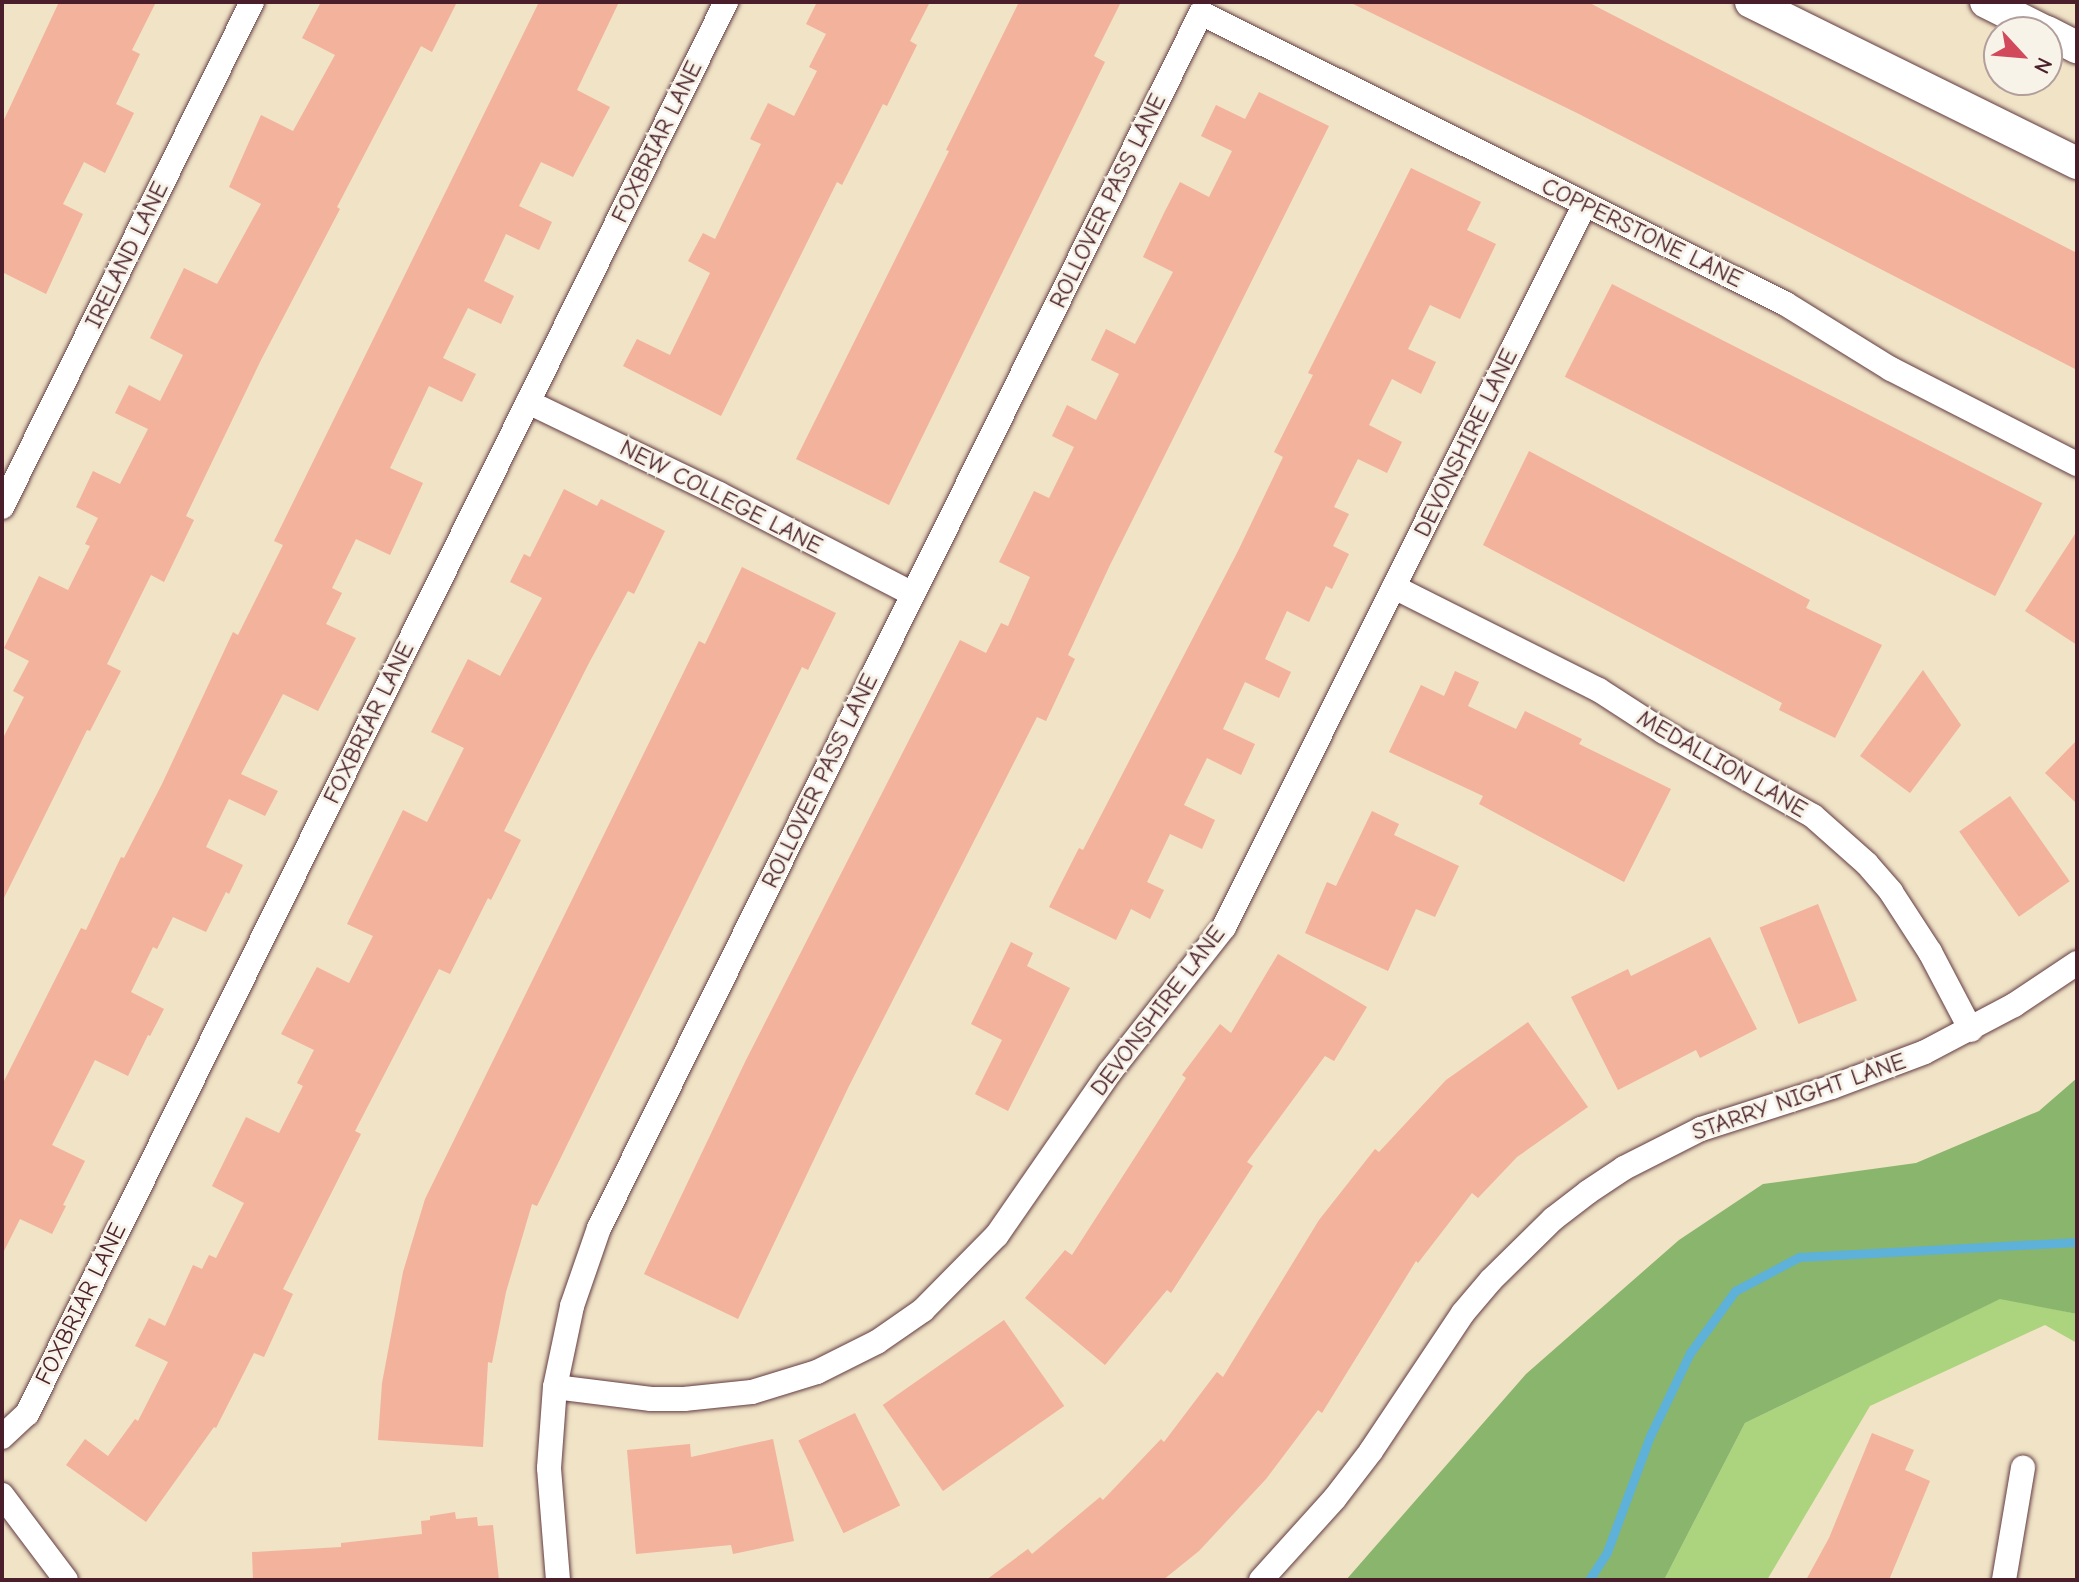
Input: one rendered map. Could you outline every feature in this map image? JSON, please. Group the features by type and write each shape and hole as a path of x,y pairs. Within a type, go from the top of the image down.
{"main road":[{"path":"1751,2 2077,163"},
{"path":"1986,2 2014,16"}],"street":[{"name":"IRELAND LANE","path":"2,507 252,2"},
{"name":"FOXBRIAR LANE","path":"2,1437 27,1414 726,2"},
{"name":"COPPERSTONE LANE","path":"1201,13 1786,304 1891,369 2077,464"},
{"name":"ROLLOVER PASS LANE","path":"558,1580 549,1468 555,1387 572,1306 599,1228 1201,13"},
{"name":"DEVONSHIRE LANE","path":"555,1387 651,1399 707,1398 752,1392 806,1376 848,1359 900,1327 944,1292 1022,1204 1110,1072 1224,927 1585,204"},
{"name":"NEW COLLEGE LANE","path":"528,402 719,494 913,594"},
{"name":"MEDALLION LANE","path":"1394,587 1599,690 1664,732 1813,816 1867,864 1891,892 1918,931 1971,1030"},
{"name":"STARRY NIGHT LANE","path":"1261,1580 1335,1498 1371,1451 1463,1313 1491,1280 1553,1219 1624,1168 1701,1129 1879,1071 1971,1030 2077,963"},
{"path":"2004,1580 2023,1468"},
{"path":"2,1495 66,1580"}],"green space":[{"path":"2077,1078 2077,1314 2000,1299 1745,1423 1664,1580 1346,1580 1526,1374 1679,1240 1763,1184 1916,1163 2039,1111"},
{"path":"2001,1298 2077,1314 2077,1343 2045,1325 1870,1406 1767,1580 1664,1580 1745,1423"}],"building":[{"path":"59,2 156,2 132,50 140,54 116,104 134,113 105,173 84,162 63,204 83,214 46,294 2,272 2,124"},
{"path":"321,2 457,2 432,52 421,46 337,207 340,209 261,360 186,516 194,520 164,582 151,575 107,664 121,671 90,731 87,730 2,902 2,740 24,697 13,691 29,661 4,648 39,576 68,590 90,546 85,544 98,518 76,507 93,471 120,484 148,429 115,413 129,385 160,401 183,355 150,338 184,268 217,284 261,204 229,187 261,115 293,131 335,55 302,38"},
{"path":"539,2 619,2 577,90 610,107 573,177 541,162 519,206 552,222 539,250 506,234 484,281 514,296 501,324 468,308 443,358 476,374 462,402 429,386 390,468 423,483 390,555 356,539 332,588 342,593 326,624 356,638 318,711 283,694 241,774 278,791 265,816 229,799 206,847 243,865 229,894 226,892 206,932 173,917 157,949 153,947 131,992 164,1009 128,1076 95,1060 52,1145 85,1161 52,1234 20,1219 2,1255 2,1085 81,928 86,930 121,857 124,858 162,784 233,632 238,635 283,545 274,541"},
{"path":"817,2 930,2 910,41 917,45 887,106 883,104 842,185 837,182 721,416 623,366 637,339 670,355 710,273 688,261 703,233 715,239 761,144 750,139 768,103 794,116 817,71 809,67 826,34 806,24"},
{"path":"1019,2 1121,2 1094,56 1105,62 889,505 796,459 949,151 946,150"},
{"path":"1349,2 1588,2 2077,253 2077,370 1577,113"},
{"path":"1259,92 1329,126 1110,565 1068,655 1075,659 1046,721 1037,717 849,1086 738,1319 644,1274 746,1060 960,640 986,653 1001,623 1008,626 1030,577 999,562 1034,491 1049,498 1074,447 1052,436 1067,405 1096,420 1119,374 1091,360 1106,329 1135,344 1173,272 1143,257 1180,182 1209,197 1232,151 1201,136 1216,105 1245,119"},
{"path":"1411,168 1481,202 1467,230 1496,244 1460,319 1430,305 1408,349 1436,362 1421,394 1392,379 1369,425 1402,442 1387,473 1358,459 1334,507 1349,514 1333,546 1349,554 1332,589 1326,586 1309,622 1287,611 1265,659 1291,672 1279,698 1245,682 1223,729 1255,744 1241,775 1207,758 1184,805 1215,820 1202,849 1170,834 1147,882 1164,890 1150,919 1131,909 1116,940 1049,907 1079,848 1083,850 1238,551 1283,457 1274,452 1313,375 1308,373"},
{"path":"1612,284 2042,503 1995,596 1565,377"},
{"path":"1529,451 1810,600 1806,608 1882,645 1835,738 1779,710 1782,703 1483,545"},
{"path":"564,489 597,506 601,499 665,531 634,594 628,591 589,663 504,831 521,840 491,900 488,898 450,974 439,969 355,1131 361,1134 283,1289 293,1294 264,1357 254,1353 216,1428 146,1522 66,1465 85,1439 108,1456 135,1419 138,1421 168,1362 135,1346 149,1318 165,1326 193,1265 202,1269 209,1255 216,1258 244,1203 212,1186 246,1117 279,1133 303,1086 297,1083 314,1050 281,1034 317,967 349,983 373,936 347,924 403,810 427,822 464,748 431,732 468,659 500,676 542,598 510,582 524,554 530,557"},
{"path":"2077,531 2077,645 2025,611"},
{"path":"742,567 836,613 808,670 802,667 537,1206 532,1204 506,1292 492,1363 488,1362 483,1447 378,1440 382,1383 403,1272 425,1199 699,641 705,644"},
{"path":"1923,670 1961,725 1910,793 1860,756"},
{"path":"1455,671 1479,682 1468,706 1516,729 1525,711 1582,739 1579,744 1671,789 1624,882 1479,804 1483,796 1389,752 1421,685 1444,696"},
{"path":"2077,740 2077,804 2045,773"},
{"path":"2010,796 2070,881 2019,917 1959,832"},
{"path":"1372,811 1399,824 1394,835 1459,866 1435,917 1416,909 1388,971 1305,933 1327,882 1336,886"},
{"path":"1818,904 1857,1000 1799,1024 1760,928"},
{"path":"1710,937 1757,1029 1700,1058 1696,1050 1618,1090 1571,997 1628,969 1631,976"},
{"path":"1011,942 1033,953 1027,966 1070,988 1008,1111 975,1094 1002,1040 971,1024"},
{"path":"1278,954 1367,1007 1334,1061 1325,1056 1247,1162 1253,1166 1171,1293 1167,1290 1105,1365 1025,1298 1065,1250 1072,1255 1186,1078 1182,1075 1220,1024 1231,1033"},
{"path":"1528,1022 1588,1107 1517,1157 1478,1198 1472,1193 1418,1263 1416,1261 1322,1413 1318,1410 1266,1479 1199,1551 1163,1580 986,1580 1028,1549 1032,1554 1100,1497 1103,1500 1161,1439 1164,1442 1217,1372 1223,1377 1319,1220 1375,1149 1379,1152 1446,1080"},
{"path":"1004,1320 1064,1406 943,1491 883,1405"},
{"path":"855,1413 900,1506 844,1533 798,1441"},
{"path":"1872,1433 1914,1450 1905,1470 1930,1481 1889,1580 1806,1580 1829,1538"},
{"path":"773,1439 794,1541 733,1554 731,1545 636,1554 627,1450 690,1444 691,1457"},
{"path":"455,1512 456,1519 477,1517 478,1526 493,1525 499,1580 253,1580 252,1552 341,1547 341,1543 422,1534 421,1521 430,1520 430,1516"}],"waterway":[{"path":"1589,1580 1607,1552 1650,1436 1690,1353 1735,1291 1799,1257 2077,1242"}]}
